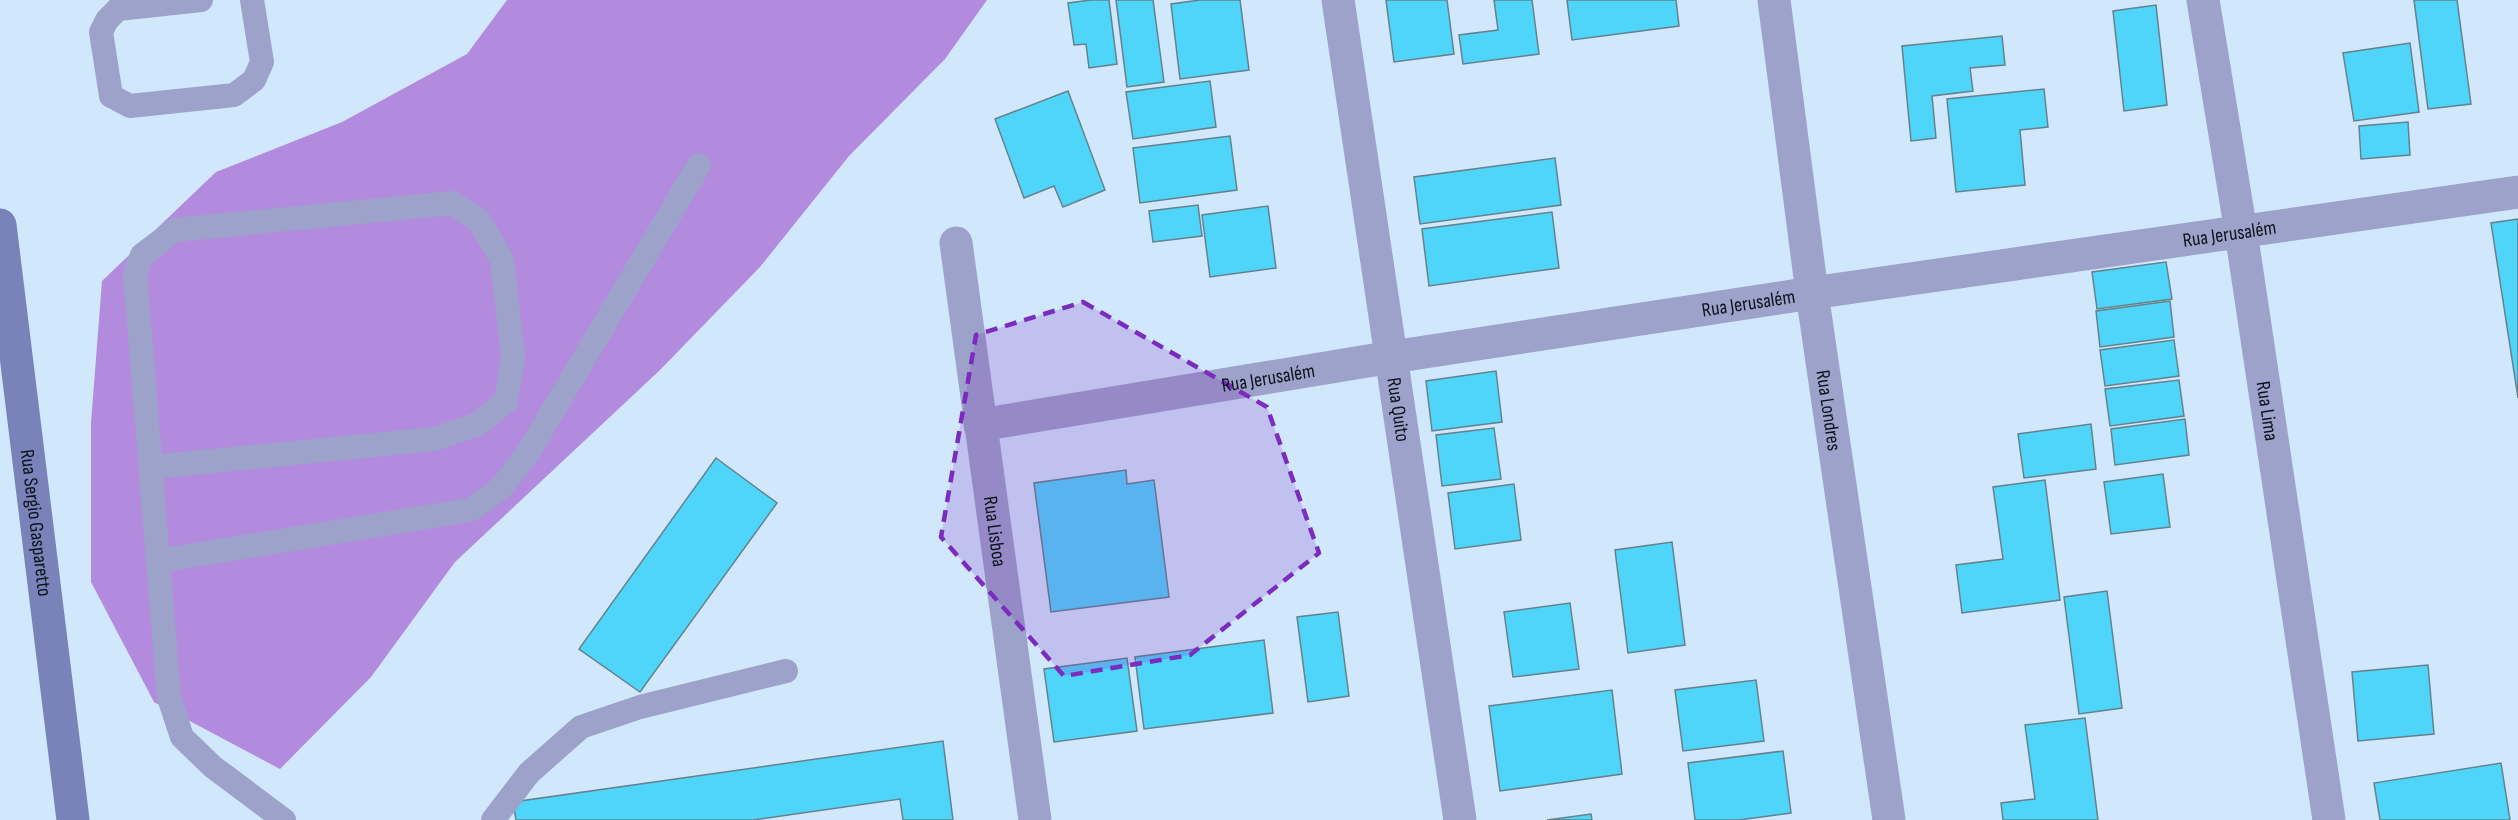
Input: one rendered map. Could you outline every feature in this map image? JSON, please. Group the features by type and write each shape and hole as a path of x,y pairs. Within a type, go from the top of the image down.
{"main road":[{"name":"Rua Sergio Gasparetto","path":"0,225 73,820"}],"street":[{"name":"Rua Quito","path":"1338,0 1460,820"},
{"name":"Rua Londres","path":"1774,0 1812,293 1889,820"},
{"name":"Rua Lima","path":"2203,0 2241,232 2329,820"},
{"name":"Rua Jerusalém","path":"980,425 1392,357 1812,293 2518,192"},
{"name":"Rua Lisboa","path":"956,243 1035,820"}],"lane":[{"path":"201,0 117,9 107,20 101,32 111,96 130,106 234,95 254,80 262,62 252,0"},
{"path":"158,561 470,510 501,488 529,452 699,165"},
{"path":"151,467 435,439 478,424 506,401 513,357 502,260 479,220 452,204 176,230 142,255 135,273 169,698 182,737 213,767 284,820"},
{"path":"493,820 529,773 581,728 640,707 786,671"}],"highlighted area":[{"path":"1083,302 1267,407 1319,553 1190,655 1064,676 941,537 976,335"}],"shaded area":[{"path":"507,0 987,0 945,59 849,156 760,267 660,370 455,562 371,677 280,769 154,702 91,582 91,423 102,281 216,172 342,122 467,54"}],"building":[{"path":"1109,0 1117,64 1089,68 1086,44 1074,45 1068,3"},
{"path":"1116,0 1153,0 1164,82 1127,87"},
{"path":"1200,0 1240,0 1249,70 1180,79 1171,4"},
{"path":"1386,0 1447,0 1454,54 1394,62"},
{"path":"1494,0 1532,0 1539,54 1463,64 1459,35 1498,30"},
{"path":"1567,0 1676,0 1679,26 1572,40"},
{"path":"2414,0 2457,0 2471,104 2428,109"},
{"path":"2156,5 2167,105 2124,111 2113,11"},
{"path":"2002,36 2005,65 1970,68 1973,91 1932,96 1936,138 1911,141 1902,46"},
{"path":"2410,43 2419,112 2354,121 2343,53"},
{"path":"1210,81 1216,127 1133,139 1126,92"},
{"path":"2044,89 2048,127 2020,130 2025,185 1956,192 1947,99"},
{"path":"1068,91 1105,190 1063,207 1054,186 1024,198 995,119"},
{"path":"2408,122 2410,155 2361,159 2359,126"},
{"path":"1230,136 1237,190 1140,203 1133,148"},
{"path":"1555,158 1561,205 1420,224 1414,177"},
{"path":"1198,205 1202,236 1153,242 1149,211"},
{"path":"1268,206 1276,268 1210,277 1202,215"},
{"path":"1552,212 1559,268 1429,286 1422,229"},
{"path":"2518,219 2518,398 2491,223"},
{"path":"2166,262 2172,299 2097,309 2092,272"},
{"path":"2170,301 2174,337 2100,347 2096,311"},
{"path":"2174,340 2179,376 2105,386 2100,350"},
{"path":"1496,371 1502,422 1432,431 1426,381"},
{"path":"2179,380 2184,416 2110,426 2105,389"},
{"path":"2185,419 2189,455 2115,465 2111,429"},
{"path":"2091,424 2096,469 2024,478 2018,434"},
{"path":"1494,428 1501,479 1442,486 1436,435"},
{"path":"716,458 777,503 640,692 579,649"},
{"path":"1126,470 1127,484 1154,480 1169,597 1051,612 1034,483"},
{"path":"2163,474 2170,527 2111,534 2104,482"},
{"path":"2045,480 2060,600 1962,613 1956,565 2003,559 1993,487"},
{"path":"1514,484 1521,540 1455,549 1448,493"},
{"path":"1672,542 1685,645 1628,653 1615,550"},
{"path":"2107,591 2122,708 2079,714 2064,597"},
{"path":"1570,603 1579,669 1513,677 1504,612"},
{"path":"1338,612 1349,696 1308,702 1297,617"},
{"path":"1264,640 1273,713 1144,729 1135,657"},
{"path":"1127,658 1137,731 1054,742 1044,669"},
{"path":"2428,665 2434,734 2358,741 2352,672"},
{"path":"1756,680 1764,741 1683,751 1675,690"},
{"path":"1612,690 1622,774 1500,791 1489,706"},
{"path":"2085,718 2098,820 2003,820 2001,803 2035,799 2025,725"},
{"path":"943,741 953,820 903,820 900,799 753,820 516,820 513,802"},
{"path":"1783,751 1791,813 1739,820 1695,820 1688,763"},
{"path":"2501,763 2510,820 2380,820 2374,783"},
{"path":"1591,814 1592,820 1547,820"}]}
